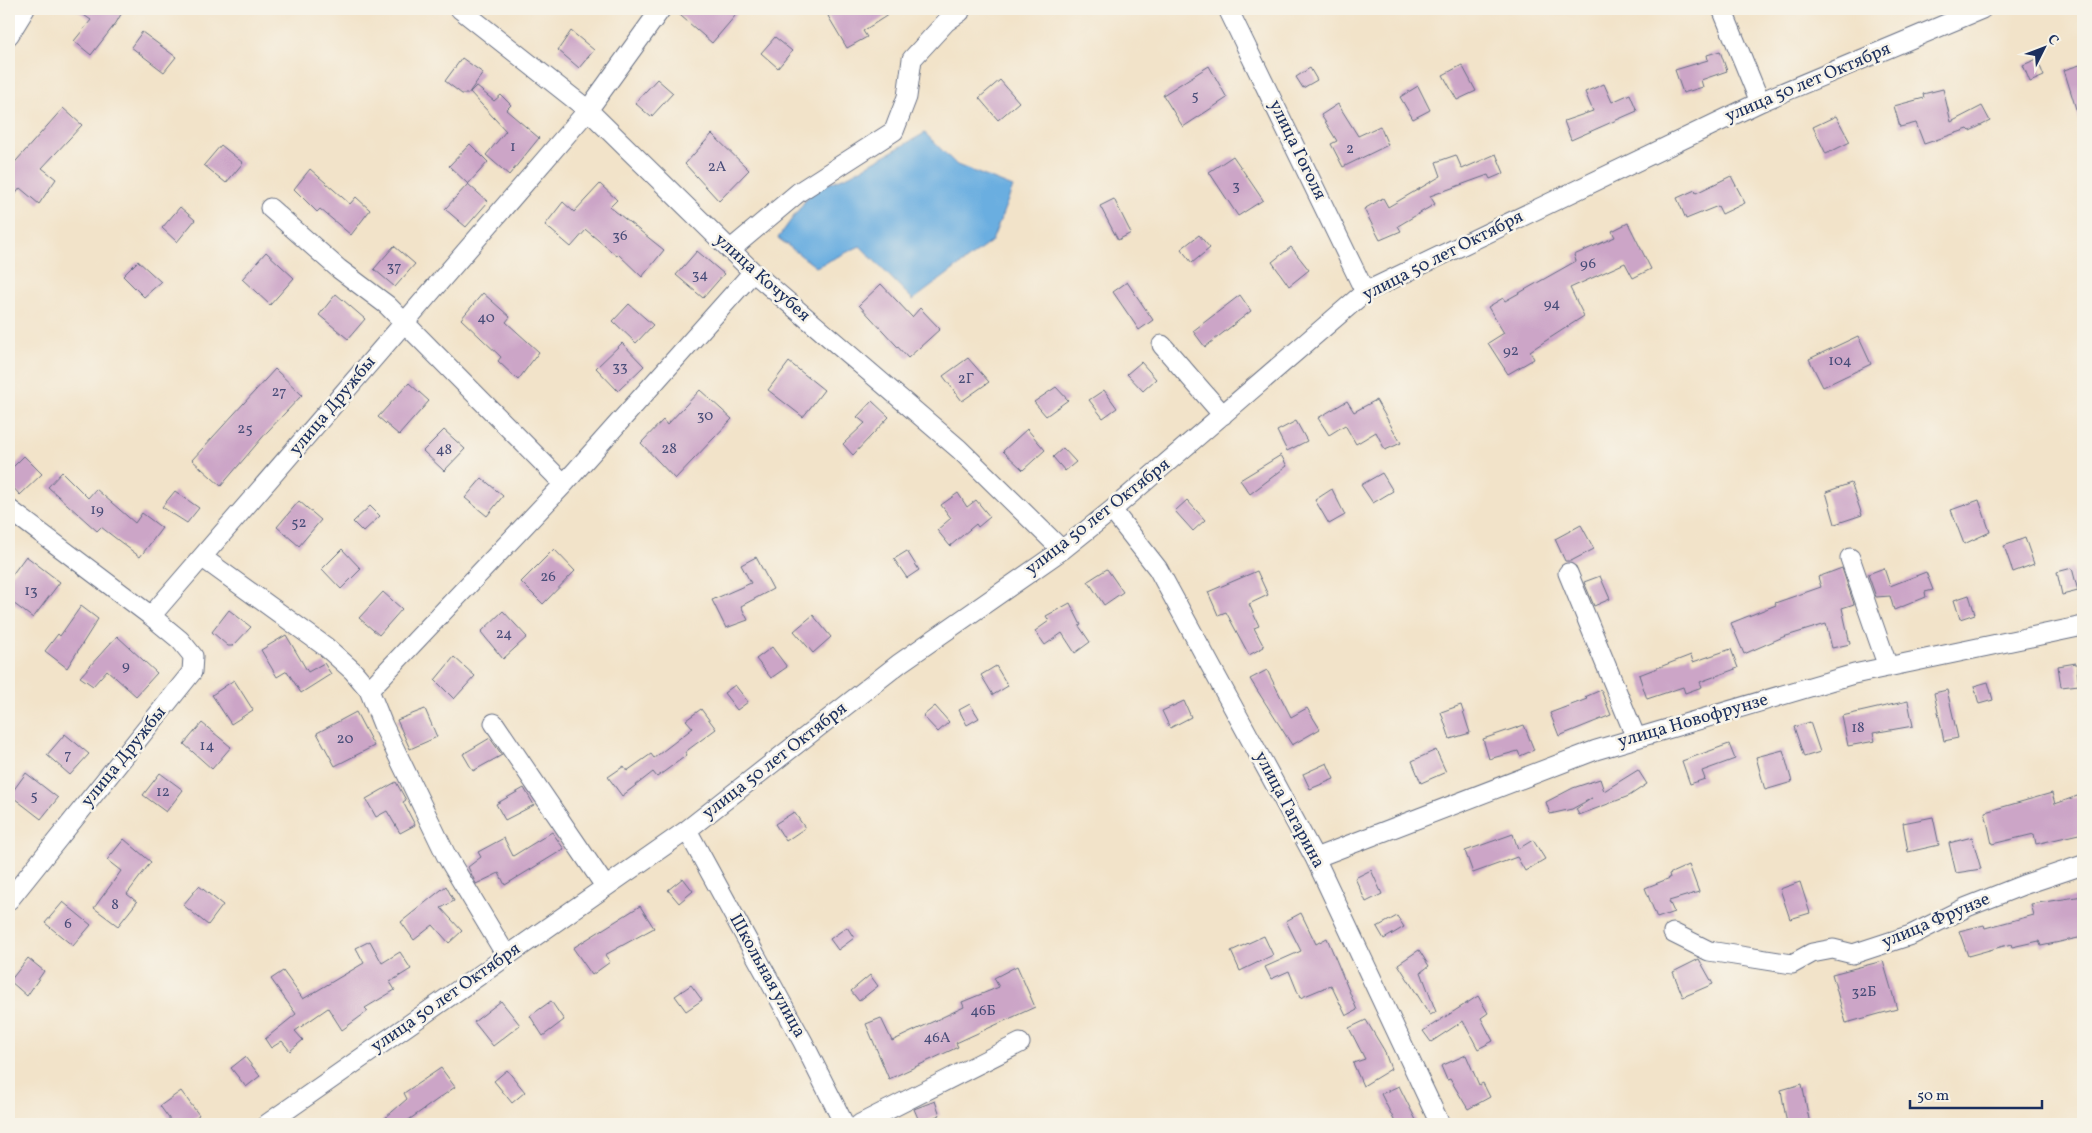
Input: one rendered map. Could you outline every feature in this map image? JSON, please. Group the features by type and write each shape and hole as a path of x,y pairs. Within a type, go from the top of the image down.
{"street":[{"path":"9,35 25,9"},
{"name":"улица Кочубея","path":"460,9 588,110 753,272 959,449 1062,550"},
{"name":"улица Дружбы","path":"151,616 588,110 661,9"},
{"name":"улица Гоголя","path":"1228,9 1365,292"},
{"path":"1722,9 1760,102"},
{"name":"улица 50 лет Октября","path":"267,1124 687,830 900,663 1062,550 1112,510 1365,292 1760,102 1982,9"},
{"path":"730,250 798,192 894,131 907,97 912,59 946,22 960,12"},
{"path":"270,208 340,269 387,306 564,484"},
{"path":"369,690 564,484 753,272"},
{"path":"1162,345 1223,415"},
{"name":"улица Дружбы","path":"9,509 151,616 180,640 193,656 192,672 9,900"},
{"name":"улица Гагарина","path":"1112,510 1158,569 1315,858 1440,1124"},
{"path":"203,558 326,647 353,671 369,690 383,725 446,855 506,955"},
{"path":"1850,558 1888,667"},
{"path":"1568,573 1636,738"},
{"name":"улица Новофрунзе","path":"1315,858 1596,750 1854,674 2083,626"},
{"path":"494,723 605,886"},
{"name":"Школьная улица","path":"687,830 803,1042 844,1124"},
{"name":"улица Фрунзе","path":"1673,933 1709,951 1792,964 1812,953 1833,949 1853,954 1911,935 1967,907 2023,885 2083,865"},
{"path":"860,1124 1020,1043"}],"water":[{"path":"925,133 957,165 1013,187 992,241 913,300 860,246 816,267 778,238 813,190 850,175"}],"building":[{"path":"75,9 124,9 116,23 91,55 74,41 91,20"},
{"path":"673,9 741,9 712,43"},
{"path":"840,9 897,9 863,31 867,37 847,48 828,16"},
{"path":"571,31 594,50 579,68 558,50"},
{"path":"142,32 176,57 164,72 131,47"},
{"path":"775,37 792,51 778,68 761,53"},
{"path":"1720,51 1727,71 1701,80 1703,87 1683,93 1675,70 1708,60 1707,55"},
{"path":"462,58 483,73 468,94 462,94 445,81"},
{"path":"2037,59 2044,76 2030,82 2023,65"},
{"path":"2083,64 2083,121 2080,122 2064,70"},
{"path":"1462,65 1476,91 1457,100 1443,75"},
{"path":"1209,66 1227,98 1183,127 1163,95"},
{"path":"1310,68 1317,80 1303,88 1296,77"},
{"path":"657,79 673,93 651,117 635,103"},
{"path":"1000,80 1019,102 998,120 979,98"},
{"path":"1604,84 1612,102 1630,94 1637,111 1571,140 1564,121 1593,111 1585,92"},
{"path":"476,86 494,101 501,95 511,105 506,110 539,138 509,175 486,155 506,131 470,92"},
{"path":"1418,86 1430,110 1413,119 1400,97"},
{"path":"1943,89 1951,122 1982,106 1990,121 1970,131 1968,129 1924,144 1916,123 1900,127 1894,106 1924,98 1923,94"},
{"path":"1338,104 1358,136 1380,126 1388,145 1343,167 1331,144 1337,141 1321,115"},
{"path":"63,108 82,125 42,168 56,179 39,204 20,188 9,203 9,169"},
{"path":"1836,116 1850,142 1826,154 1813,127"},
{"path":"712,134 749,170 719,201 685,164"},
{"path":"470,144 488,162 468,184 449,166"},
{"path":"221,145 243,163 226,183 204,165"},
{"path":"1496,154 1504,173 1490,179 1488,175 1430,196 1435,204 1398,226 1401,231 1380,240 1364,209 1383,198 1388,207 1441,176 1436,162 1456,155 1462,169"},
{"path":"1233,156 1263,200 1238,216 1209,172"},
{"path":"310,169 350,204 356,197 370,210 351,235 320,209 317,212 294,189"},
{"path":"1731,176 1745,203 1722,214 1718,206 1686,219 1677,198 1695,190 1696,193"},
{"path":"468,184 488,202 466,227 445,209"},
{"path":"600,184 617,200 610,207 664,250 642,277 618,254 617,256 586,230 571,247 545,225 563,202 574,212"},
{"path":"1114,199 1131,233 1118,240 1100,206"},
{"path":"180,207 195,220 177,242 162,228"},
{"path":"1628,223 1651,269 1633,278 1625,263 1570,288 1584,316 1530,351 1534,359 1508,374 1488,343 1504,333 1488,307 1503,298 1505,301 1576,261 1574,255 1615,237 1612,231"},
{"path":"1199,235 1210,248 1192,263 1181,249"},
{"path":"394,246 415,264 395,287 374,269"},
{"path":"1291,247 1309,270 1289,286 1272,262"},
{"path":"697,251 724,274 703,298 676,275"},
{"path":"266,252 294,278 270,305 242,279"},
{"path":"138,261 161,282 144,297 123,276"},
{"path":"1127,282 1153,320 1139,330 1113,292"},
{"path":"881,284 912,317 920,308 940,329 908,358 859,305"},
{"path":"483,293 510,317 506,322 539,352 518,380 498,361 501,357 461,319"},
{"path":"336,294 365,319 348,339 319,315"},
{"path":"1240,295 1251,311 1205,347 1193,331"},
{"path":"629,304 653,325 636,343 613,321"},
{"path":"1858,336 1871,364 1823,387 1809,359"},
{"path":"622,343 644,366 618,391 596,368"},
{"path":"968,358 989,382 962,401 943,376"},
{"path":"789,362 824,390 803,417 768,390"},
{"path":"1141,362 1156,379 1143,391 1127,374"},
{"path":"275,369 302,395 267,432 221,486 192,460"},
{"path":"409,383 429,401 399,435 378,417"},
{"path":"1056,387 1068,400 1046,416 1034,402"},
{"path":"700,390 732,419 675,479 641,443 663,420 667,425"},
{"path":"1104,390 1117,408 1103,418 1089,400"},
{"path":"1376,400 1401,443 1385,450 1376,432 1356,444 1345,425 1329,435 1318,418 1347,401 1354,412"},
{"path":"872,401 889,417 853,455 843,444 865,423 857,417"},
{"path":"1296,421 1307,441 1287,451 1277,431"},
{"path":"1027,429 1045,450 1023,470 1003,451"},
{"path":"444,430 465,449 444,471 423,451"},
{"path":"1063,448 1076,462 1065,471 1053,457"},
{"path":"1281,455 1287,466 1250,494 1240,480"},
{"path":"24,456 42,474 20,495 9,483 9,471"},
{"path":"62,472 88,498 96,489 135,523 142,513 162,528 140,557 101,527 97,531 48,487"},
{"path":"1382,473 1393,491 1373,503 1361,485"},
{"path":"482,478 503,496 487,516 465,498"},
{"path":"1851,483 1862,515 1835,524 1826,492"},
{"path":"1332,489 1345,515 1329,524 1315,500"},
{"path":"175,491 199,508 187,523 162,507"},
{"path":"958,493 967,507 976,500 990,517 978,527 976,524 950,546 937,530 951,518 941,505"},
{"path":"1187,500 1205,520 1193,531 1175,511"},
{"path":"1979,500 1990,532 1964,544 1951,510"},
{"path":"299,501 321,520 299,546 277,527"},
{"path":"370,506 380,516 363,532 353,522"},
{"path":"1581,525 1594,549 1571,561 1565,561 1555,539"},
{"path":"2025,538 2034,564 2013,572 2004,546"},
{"path":"342,549 361,569 341,589 322,569"},
{"path":"554,549 575,571 543,604 521,582"},
{"path":"907,551 919,570 907,578 894,559"},
{"path":"26,556 60,582 33,618 9,600 9,579"},
{"path":"756,557 773,589 741,606 748,620 726,628 712,600 751,583 741,565"},
{"path":"1842,568 1854,604 1842,608 1850,644 1832,648 1826,624 1783,637 1744,654 1731,623 1776,605 1775,603 1821,587 1818,577"},
{"path":"1884,568 1890,586 1926,572 1933,590 1925,592 1926,597 1894,610 1890,596 1876,597 1868,574"},
{"path":"2072,568 2078,591 2062,595 2057,572"},
{"path":"1107,569 1123,592 1104,605 1088,581"},
{"path":"1257,571 1268,595 1249,604 1259,626 1254,628 1264,647 1249,655 1226,612 1218,615 1208,592"},
{"path":"1600,576 1610,599 1594,606 1584,582"},
{"path":"383,592 402,609 379,635 359,618"},
{"path":"1969,595 1975,614 1960,619 1954,600"},
{"path":"1070,603 1081,625 1079,626 1090,642 1075,653 1062,633 1045,645 1035,631 1049,621 1046,616"},
{"path":"81,606 98,619 67,668 45,651 58,634 60,636"},
{"path":"229,610 251,627 233,646 228,646 212,632"},
{"path":"503,611 527,637 503,659 481,632"},
{"path":"813,615 831,637 813,653 794,631"},
{"path":"286,635 308,672 324,663 331,674 301,693 287,671 277,677 261,650"},
{"path":"117,636 157,673 136,696 107,670 93,686 80,677"},
{"path":"772,647 787,667 771,678 756,659"},
{"path":"1731,649 1738,668 1700,682 1702,687 1685,693 1683,687 1647,699 1639,675 1691,655 1693,662"},
{"path":"454,657 475,676 454,699 435,680"},
{"path":"2076,663 2079,685 2061,687 2058,666"},
{"path":"996,666 1008,686 993,695 981,675"},
{"path":"1267,670 1291,717 1307,708 1320,729 1292,745 1250,679"},
{"path":"234,680 253,710 231,724 212,695"},
{"path":"1988,682 1993,700 1979,704 1974,686"},
{"path":"735,685 748,702 737,710 724,693"},
{"path":"1601,690 1611,715 1559,736 1550,713 1587,699 1585,697"},
{"path":"1947,690 1958,738 1944,741 1934,693"},
{"path":"1184,701 1191,717 1170,728 1162,711"},
{"path":"1908,701 1913,726 1873,733 1875,741 1848,746 1842,716"},
{"path":"970,704 979,718 967,725 959,710"},
{"path":"1461,705 1470,733 1450,739 1441,712"},
{"path":"935,706 949,722 938,732 923,716"},
{"path":"425,709 437,737 410,749 397,720"},
{"path":"701,709 716,729 685,752 687,755 657,777 653,772 622,796 608,777 624,766 627,771 651,754 654,758 693,728 686,720"},
{"path":"356,712 374,746 335,766 317,733"},
{"path":"1810,722 1820,752 1804,757 1794,727"},
{"path":"202,723 231,747 212,769 184,744"},
{"path":"1524,725 1534,750 1520,756 1518,751 1489,759 1483,739"},
{"path":"65,734 89,754 70,775 47,755"},
{"path":"490,738 502,755 473,771 463,754"},
{"path":"1729,744 1735,759 1702,771 1705,779 1690,784 1682,761"},
{"path":"1436,750 1446,772 1421,783 1412,761"},
{"path":"1783,750 1792,782 1765,790 1756,757"},
{"path":"1327,763 1334,779 1310,789 1303,774"},
{"path":"1638,770 1647,784 1629,796 1579,815 1576,809 1592,798 1572,809 1550,814 1546,802 1573,788 1600,779 1604,791"},
{"path":"26,773 58,798 41,819 10,795"},
{"path":"160,773 183,790 166,812 143,795"},
{"path":"396,782 406,800 403,802 415,825 400,833 387,811 376,817 366,799"},
{"path":"524,788 534,805 505,820 496,804"},
{"path":"2052,793 2055,804 2083,794 2083,833 2036,844 2034,834 1992,844 1985,812"},
{"path":"794,812 805,828 786,841 775,824"},
{"path":"1933,817 1939,845 1908,852 1903,823"},
{"path":"552,832 564,849 505,885 499,873 476,884 468,867 481,857 478,852 504,838 513,856"},
{"path":"1513,834 1518,849 1533,840 1545,859 1525,871 1517,857 1473,873 1465,851"},
{"path":"1972,837 1981,869 1956,873 1949,843"},
{"path":"124,839 151,862 127,894 137,902 118,926 94,908 121,871 107,860"},
{"path":"1689,865 1699,892 1669,901 1674,912 1657,918 1645,888 1670,878 1669,874"},
{"path":"1371,870 1382,894 1366,902 1355,878"},
{"path":"683,878 693,891 679,903 668,890"},
{"path":"1800,882 1810,913 1790,919 1780,889"},
{"path":"199,886 223,905 208,925 183,905"},
{"path":"446,886 454,901 441,908 462,931 449,943 433,925 414,940 401,922"},
{"path":"2083,896 2083,937 2041,946 2039,941 2012,947 2011,944 1968,956 1959,931 1984,925 1985,928 2034,915 2031,904"},
{"path":"63,902 91,925 73,946 45,923"},
{"path":"640,906 654,928 605,955 610,962 592,975 573,948"},
{"path":"1301,913 1316,944 1327,938 1357,1010 1346,1016 1331,985 1300,998 1289,971 1271,979 1265,967 1301,951 1286,921"},
{"path":"1397,916 1404,927 1384,939 1377,927"},
{"path":"847,927 854,938 838,950 830,939"},
{"path":"1264,936 1273,955 1240,971 1231,951"},
{"path":"370,941 382,963 400,952 411,969 390,982 395,990 365,1008 368,1011 342,1030 328,1008 295,1031 303,1040 290,1051 282,1041 271,1048 265,1039 296,1014 271,979 283,971 303,999 364,963 356,948"},
{"path":"1419,950 1429,966 1421,972 1436,1012 1430,1015 1398,964"},
{"path":"28,958 44,971 27,996 10,981"},
{"path":"1699,959 1713,984 1683,997 1673,972"},
{"path":"1883,961 1897,1009 1846,1023 1832,974"},
{"path":"1017,966 1035,1007 956,1043 958,1047 889,1079 866,1024 881,1018 892,1041 964,1007 962,1002 999,987 994,978"},
{"path":"870,975 878,986 859,1001 851,991"},
{"path":"691,985 702,1000 686,1011 675,996"},
{"path":"1478,996 1488,1013 1481,1018 1493,1041 1478,1049 1463,1021 1431,1042 1423,1031"},
{"path":"501,1001 520,1025 493,1046 474,1022"},
{"path":"551,1001 564,1020 543,1036 530,1016"},
{"path":"1366,1020 1384,1050 1391,1069 1363,1086 1353,1063 1365,1059 1349,1028"},
{"path":"1466,1055 1479,1085 1483,1083 1490,1097 1468,1109 1450,1079 1447,1080 1441,1066"},
{"path":"245,1057 260,1076 246,1087 231,1068"},
{"path":"441,1068 455,1087 403,1124 378,1124 407,1099 404,1093"},
{"path":"507,1070 525,1092 512,1103 494,1081"},
{"path":"1802,1084 1810,1124 1787,1124 1781,1090"},
{"path":"1399,1086 1418,1124 1396,1124 1381,1094"},
{"path":"181,1091 199,1115 187,1124 173,1124 160,1106"},
{"path":"935,1101 940,1115 920,1123 914,1109"}]}
